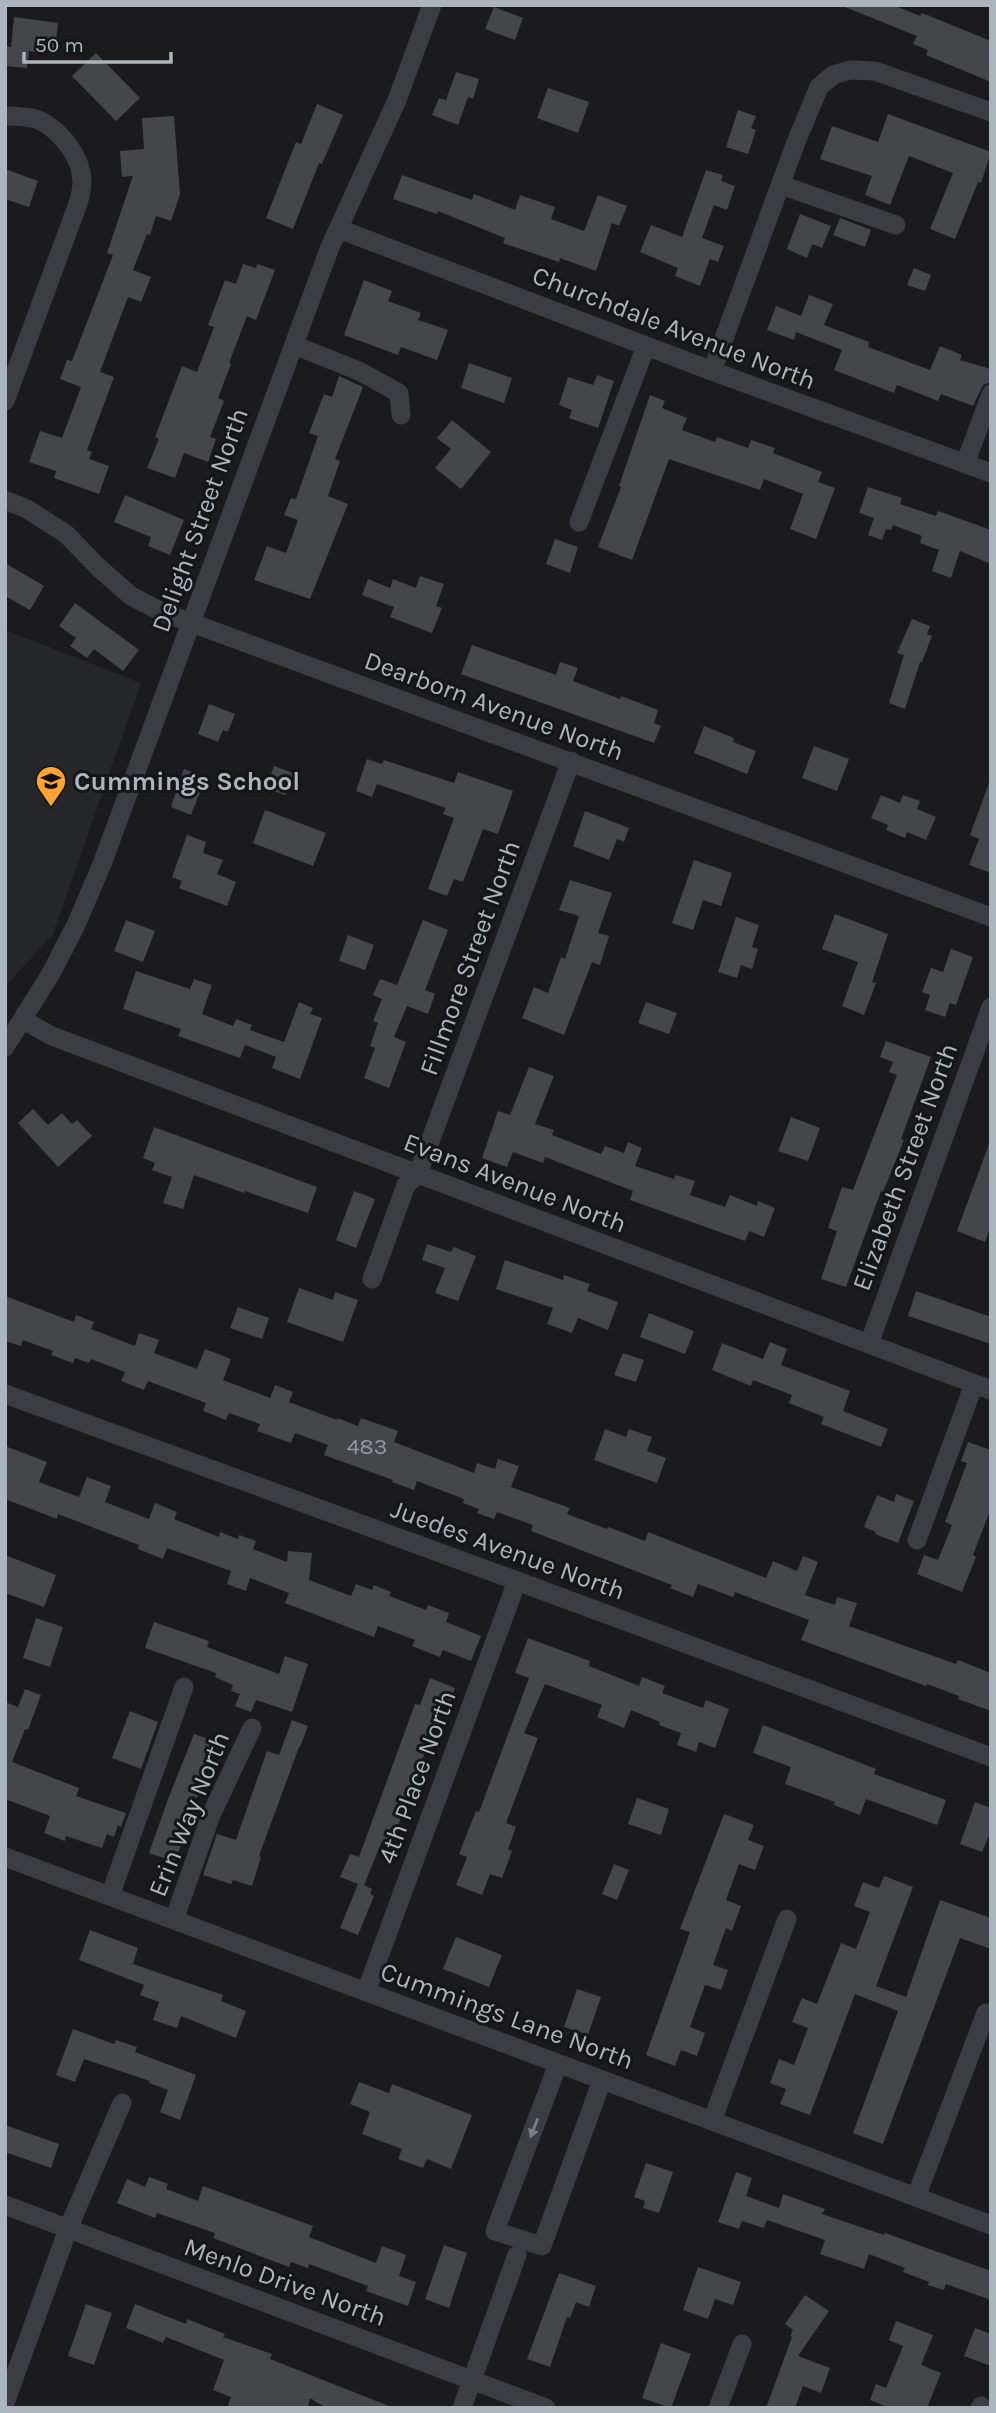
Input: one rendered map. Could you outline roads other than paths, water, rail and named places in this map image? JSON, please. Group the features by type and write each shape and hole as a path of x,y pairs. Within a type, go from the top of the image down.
{"street":[{"name":"Delight Street North","path":"5,1047 50,975 76,925 102,863 294,345 339,229 397,100 432,5"},
{"path":"712,371 796,142 820,87 833,75 850,70 875,71 991,112"},
{"path":"5,116 38,120 59,135 80,168 82,184 76,209 5,401"},
{"path":"780,185 896,225"},
{"name":"Churchdale Avenue North","path":"339,229 712,371 991,473"},
{"path":"294,345 359,371 400,393 401,415"},
{"path":"579,522 646,346"},
{"path":"965,464 991,394"},
{"name":"Dearborn Avenue North","path":"5,500 27,509 65,534 131,596 189,623 572,761 991,917"},
{"name":"Fillmore Street North","path":"372,1279 406,1185 418,1174 572,761"},
{"name":"Elizabeth Street North","path":"869,1344 991,1007"},
{"name":"Evans Avenue North","path":"23,1020 52,1036 982,1387"},
{"path":"917,1540 982,1387"},
{"name":"Juedes Avenue North","path":"5,1394 991,1757"},
{"name":"4th Place North","path":"366,1992 517,1581"},
{"path":"110,1896 184,1687"},
{"name":"Erin Way North","path":"174,1920 211,1815 252,1728"},
{"name":"Cummings Lane North","path":"5,1857 991,2225"},
{"path":"712,2120 787,1919"},
{"path":"916,2197 986,2013 991,2015"},
{"path":"558,2064 495,2231 542,2246 602,2080"},
{"path":"5,2403 68,2230 122,2103"},
{"name":"Menlo Drive North","path":"5,2205 547,2408"},
{"path":"462,2408 517,2255"},
{"path":"718,2408 742,2344"}],"place":[{"name":"Cummings School","path":"51,808"}]}
